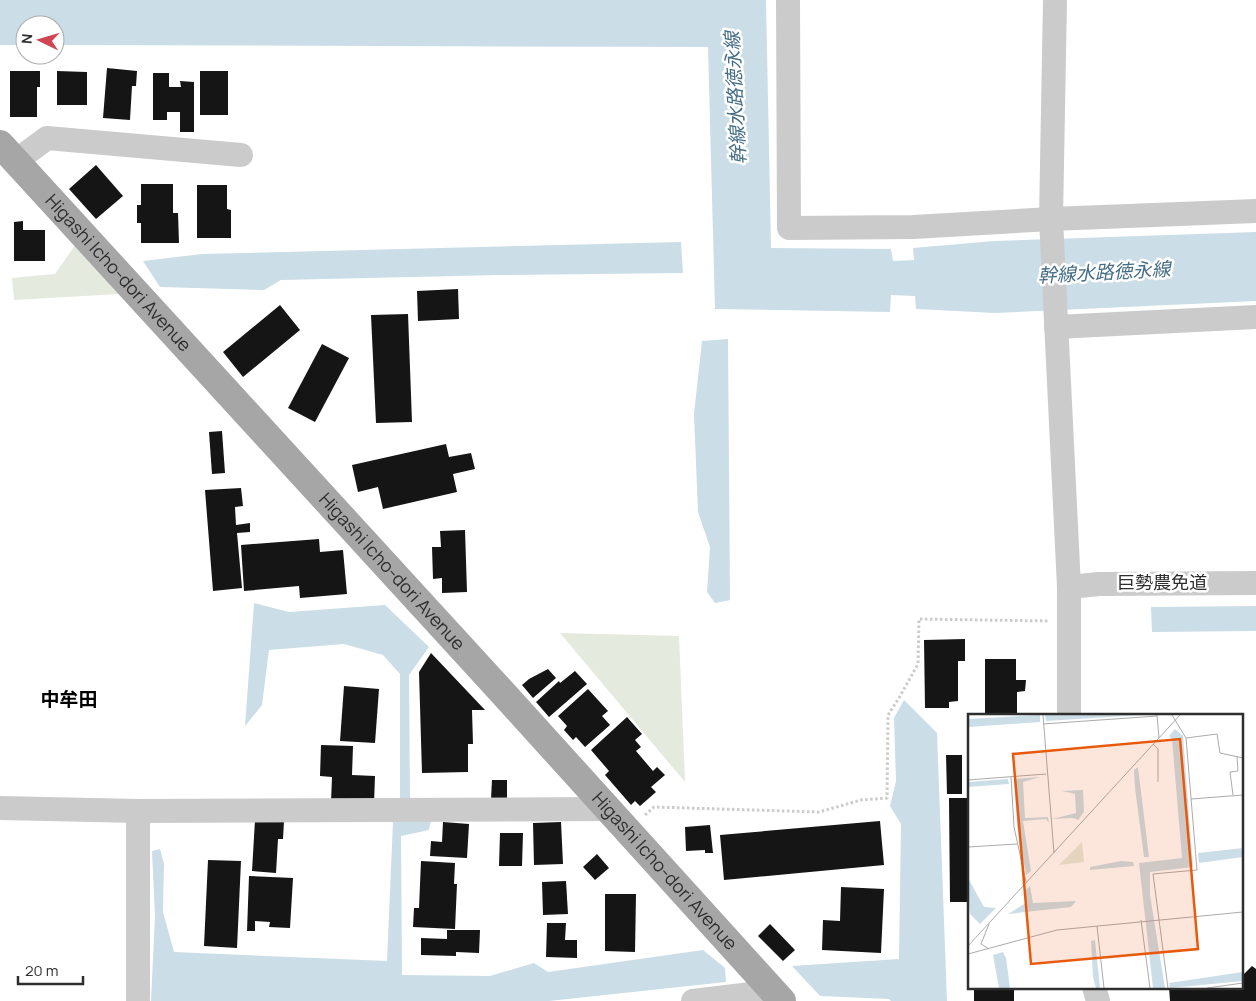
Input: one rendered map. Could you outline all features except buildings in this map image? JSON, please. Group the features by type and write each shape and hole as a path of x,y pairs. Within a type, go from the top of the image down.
{"main road":[{"name":"Higashi Icho-dori Avenue","path":"8,152 618,819 776,995"}],"street":[{"path":"788,0 789,228 913,227 1051,219 1256,211"},
{"path":"1055,0 1051,219 1069,587 1069,714"},
{"path":"8,152 47,138 241,155"},
{"path":"1056,327 1256,317"},
{"name":"巨勢農免道","path":"1069,587 1099,584 1256,583"},
{"path":"0,808 618,819"},
{"path":"138,811 138,1001"},
{"path":"1094,988 1098,1001"},
{"path":"693,1001 751,994 776,995"}],"path":[{"path":"618,819 654,807 819,812 862,800 887,798 888,715 918,664 918,619 1038,622 1069,620"}],"shaded area":[{"path":"76,244 118,294 14,300 12,278 55,274"},
{"path":"560,633 679,636 685,782"}],"water":[{"name":"幹線水路徳永線","path":"0,0 766,0 771,248 891,249 893,261 914,260 913,248 994,241 1256,232 1256,301 995,313 916,309 915,296 891,295 890,312 715,309 708,47 65,45 65,15 15,15 15,45 0,45"},
{"path":"681,242 683,273 281,280 264,290 160,287 143,261 202,254"},
{"path":"728,339 730,600 715,603 707,592 710,547 698,512 694,414 702,341"},
{"path":"254,603 289,612 385,605 429,647 409,675 410,801 400,800 400,674 383,655 344,644 269,650 262,705 245,726"},
{"path":"1256,606 1256,631 1152,632 1151,607"},
{"path":"904,700 937,733 947,1001 891,1001 889,999 820,996 792,966 899,959 901,824 890,806 896,781 894,718"},
{"path":"431,820 429,830 401,836 402,975 490,976 534,963 548,972 703,950 725,968 726,982 549,1001 151,1001 155,916 152,851 160,849 164,864 163,912 174,952 387,961 393,822"}],"district":[{"name":"中牟田","path":"69,699"}]}
